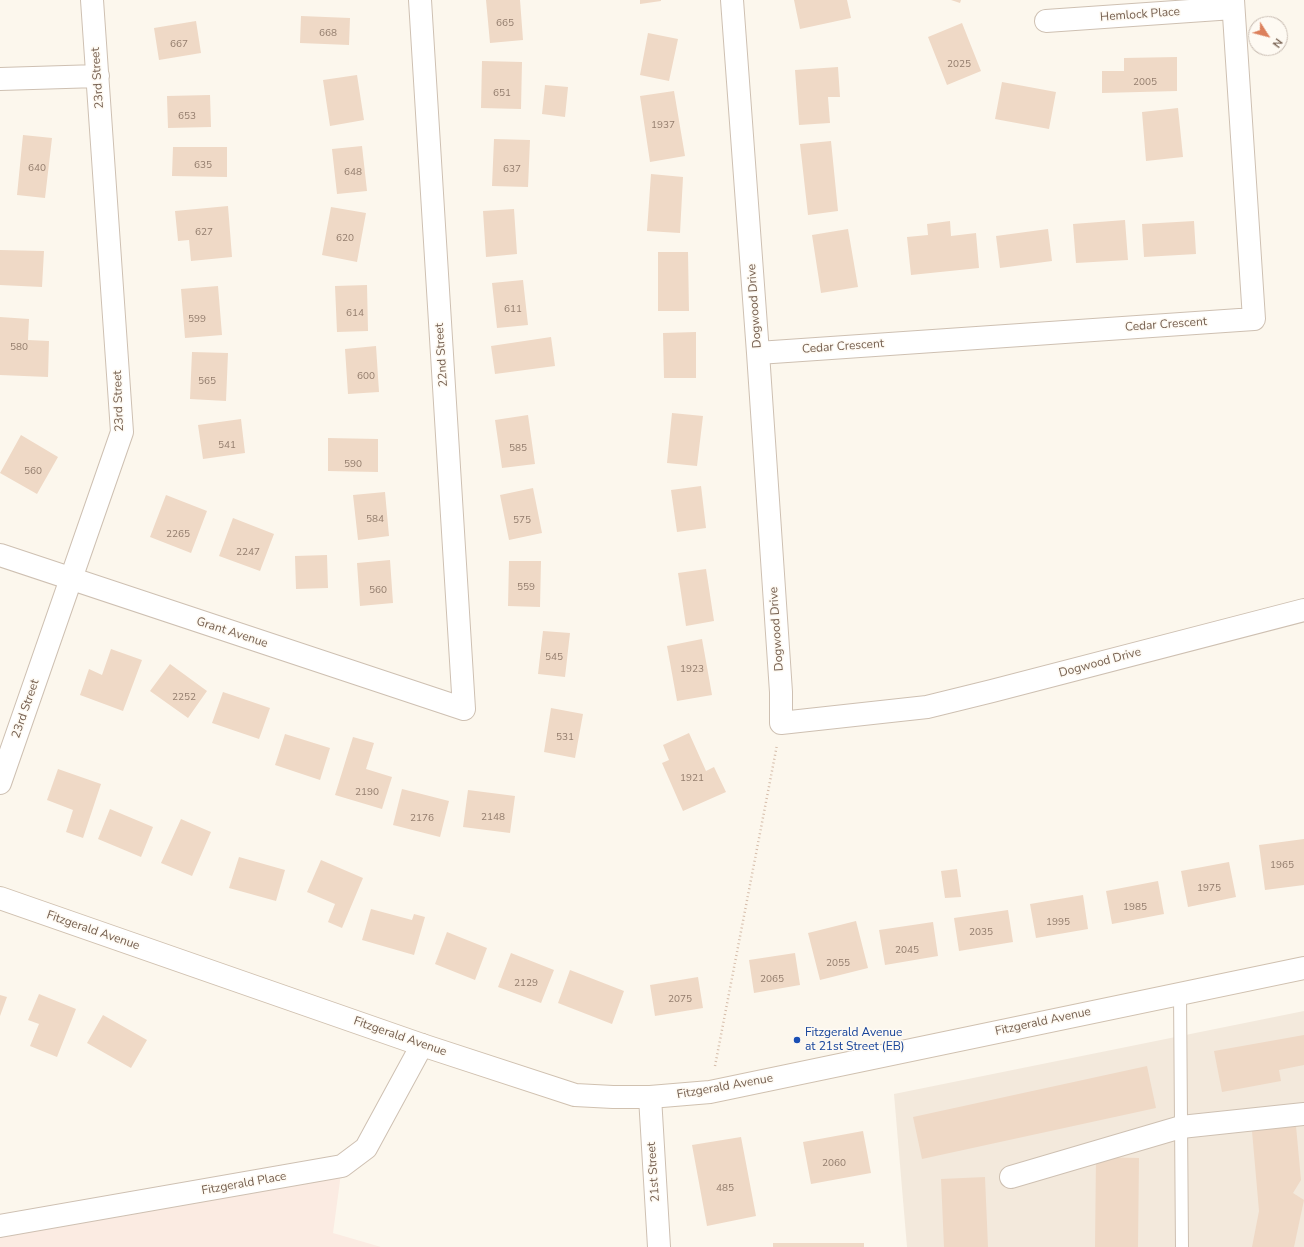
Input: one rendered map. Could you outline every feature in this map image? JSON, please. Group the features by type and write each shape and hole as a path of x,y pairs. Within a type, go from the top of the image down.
{"street":[{"name":"23rd Street","path":"0,782 122,432 92,0"},
{"name":"22nd Street","path":"420,0 464,710"},
{"name":"Dogwood Drive","path":"732,0 781,692 781,723 927,706 992,691 1304,610"},
{"name":"Cedar Crescent","path":"758,353 1254,319 1233,4"},
{"name":"Hemlock Place","path":"1046,21 1233,4"},
{"path":"0,79 98,76"},
{"name":"Grant Avenue","path":"0,555 71,580 464,710"},
{"name":"Fitzgerald Avenue","path":"0,898 422,1045 575,1095 613,1098 650,1097 710,1092 1304,968"},
{"name":"Fitzgerald Place","path":"0,1226 342,1166 366,1148 422,1045"},
{"name":"21st Street","path":"650,1097 659,1247"},
{"path":"1012,1178 1181,1127 1304,1114"}],"lane":[{"path":"1180,994 1182,1247"}],"path":[{"path":"710,1092 781,723"}],"shaded area":[{"path":"1304,1011 1304,1247 907,1247 894,1094"},
{"path":"342,1166 333,1233 381,1247 0,1247 0,1226"}],"building":[{"path":"486,0 520,0 523,40 490,43"},
{"path":"640,0 661,0 661,1 640,4"},
{"path":"794,0 847,0 851,18 800,29"},
{"path":"951,0 961,0 960,3"},
{"path":"301,16 350,18 349,45 300,43"},
{"path":"196,21 201,53 159,60 154,28"},
{"path":"962,23 981,71 947,85 928,37"},
{"path":"648,33 678,39 669,81 640,75"},
{"path":"1177,57 1177,91 1102,93 1102,71 1124,71 1124,58"},
{"path":"482,61 522,62 521,109 481,108"},
{"path":"838,67 840,97 828,97 830,123 799,125 795,70"},
{"path":"357,75 364,120 330,126 323,80"},
{"path":"1002,82 1056,92 1049,129 995,119"},
{"path":"545,85 568,87 565,117 542,114"},
{"path":"674,91 685,156 650,162 640,96"},
{"path":"210,95 211,127 168,128 167,96"},
{"path":"1178,108 1183,157 1146,161 1142,112"},
{"path":"23,135 52,138 45,198 17,195"},
{"path":"494,139 530,140 528,187 492,186"},
{"path":"831,141 838,211 808,215 800,144"},
{"path":"362,146 367,191 337,194 332,149"},
{"path":"173,147 227,147 227,177 172,176"},
{"path":"651,174 683,177 680,233 647,231"},
{"path":"228,206 232,257 191,261 189,240 178,241 175,211"},
{"path":"331,207 366,213 357,262 322,255"},
{"path":"514,209 517,254 486,257 483,211"},
{"path":"1125,220 1128,260 1076,263 1073,224"},
{"path":"950,221 951,236 976,233 979,268 911,275 907,237 928,235 927,224"},
{"path":"1194,221 1196,254 1144,257 1142,224"},
{"path":"848,229 858,287 821,293 812,235"},
{"path":"1048,229 1052,261 1000,268 996,236"},
{"path":"0,250 44,251 42,287 0,285"},
{"path":"658,252 688,252 689,311 658,311"},
{"path":"523,280 528,325 497,328 492,283"},
{"path":"367,285 368,331 337,332 335,286"},
{"path":"218,286 222,335 185,338 181,289"},
{"path":"0,317 29,319 28,340 49,341 48,377 0,375"},
{"path":"696,332 696,378 664,378 663,333"},
{"path":"551,337 555,366 495,374 491,346"},
{"path":"376,346 379,392 348,394 345,349"},
{"path":"192,352 228,353 226,401 190,399"},
{"path":"672,413 703,416 697,466 667,463"},
{"path":"528,415 535,464 502,468 495,420"},
{"path":"241,419 245,453 203,459 198,425"},
{"path":"21,435 58,457 37,494 0,473"},
{"path":"328,438 378,439 378,472 328,471"},
{"path":"701,486 706,528 677,532 671,490"},
{"path":"533,488 542,533 509,540 500,495"},
{"path":"385,492 389,536 358,540 353,495"},
{"path":"166,495 207,511 191,553 150,537"},
{"path":"233,518 274,534 260,571 219,556"},
{"path":"327,555 328,588 296,589 295,556"},
{"path":"390,560 393,603 360,606 357,563"},
{"path":"509,561 541,561 540,607 508,606"},
{"path":"706,569 714,621 686,626 678,573"},
{"path":"543,631 570,633 565,677 538,674"},
{"path":"702,639 712,695 677,701 667,646"},
{"path":"111,649 142,660 123,711 80,695 89,669 102,675"},
{"path":"170,664 207,691 188,718 150,691"},
{"path":"223,692 270,708 259,739 212,723"},
{"path":"551,708 583,714 575,758 544,752"},
{"path":"689,733 706,771 714,767 726,792 683,811 662,763 669,760 663,745"},
{"path":"285,734 330,748 320,780 275,765"},
{"path":"353,737 374,743 366,769 392,777 382,809 335,795"},
{"path":"58,769 101,784 83,838 66,832 73,810 47,800"},
{"path":"402,789 449,801 440,837 393,825"},
{"path":"468,790 515,796 510,833 463,827"},
{"path":"110,809 153,827 141,857 98,839"},
{"path":"181,819 211,832 192,876 161,863"},
{"path":"1304,839 1304,885 1265,890 1259,845"},
{"path":"239,857 285,870 276,901 229,888"},
{"path":"321,860 363,878 342,928 328,922 335,904 307,892"},
{"path":"1229,862 1236,897 1188,907 1181,871"},
{"path":"957,869 961,897 945,898 941,871"},
{"path":"1158,881 1164,914 1112,924 1106,891"},
{"path":"1083,895 1088,929 1036,938 1030,904"},
{"path":"371,909 412,920 414,914 425,917 414,955 362,940"},
{"path":"1008,910 1013,942 959,951 954,918"},
{"path":"856,921 868,968 820,980 808,933"},
{"path":"933,922 938,956 885,965 879,930"},
{"path":"447,932 487,948 475,980 435,964"},
{"path":"511,953 554,970 541,1003 498,987"},
{"path":"795,953 800,985 754,993 749,960"},
{"path":"570,970 624,991 612,1024 558,1003"},
{"path":"698,977 703,1008 655,1016 650,985"},
{"path":"39,994 76,1009 57,1057 30,1046 39,1024 28,1020"},
{"path":"0,995 7,997 0,1016"},
{"path":"103,1015 147,1040 131,1068 87,1043"},
{"path":"1304,1035 1304,1065 1279,1070 1281,1081 1222,1092 1214,1051"},
{"path":"1147,1066 1156,1108 922,1159 913,1117"},
{"path":"1296,1126 1301,1180 1293,1193 1304,1200 1294,1247 1252,1247 1259,1211 1252,1131"},
{"path":"863,1131 871,1173 811,1184 803,1142"},
{"path":"741,1137 756,1216 707,1226 692,1145"},
{"path":"1096,1157 1139,1158 1138,1247 1095,1247"},
{"path":"985,1177 988,1247 944,1247 941,1179"},
{"path":"773,1243 864,1243 864,1247 773,1247"}],"place":[{"name":"Fitzgerald Avenue at 21st Street (EB)","path":"797,1040"}]}
